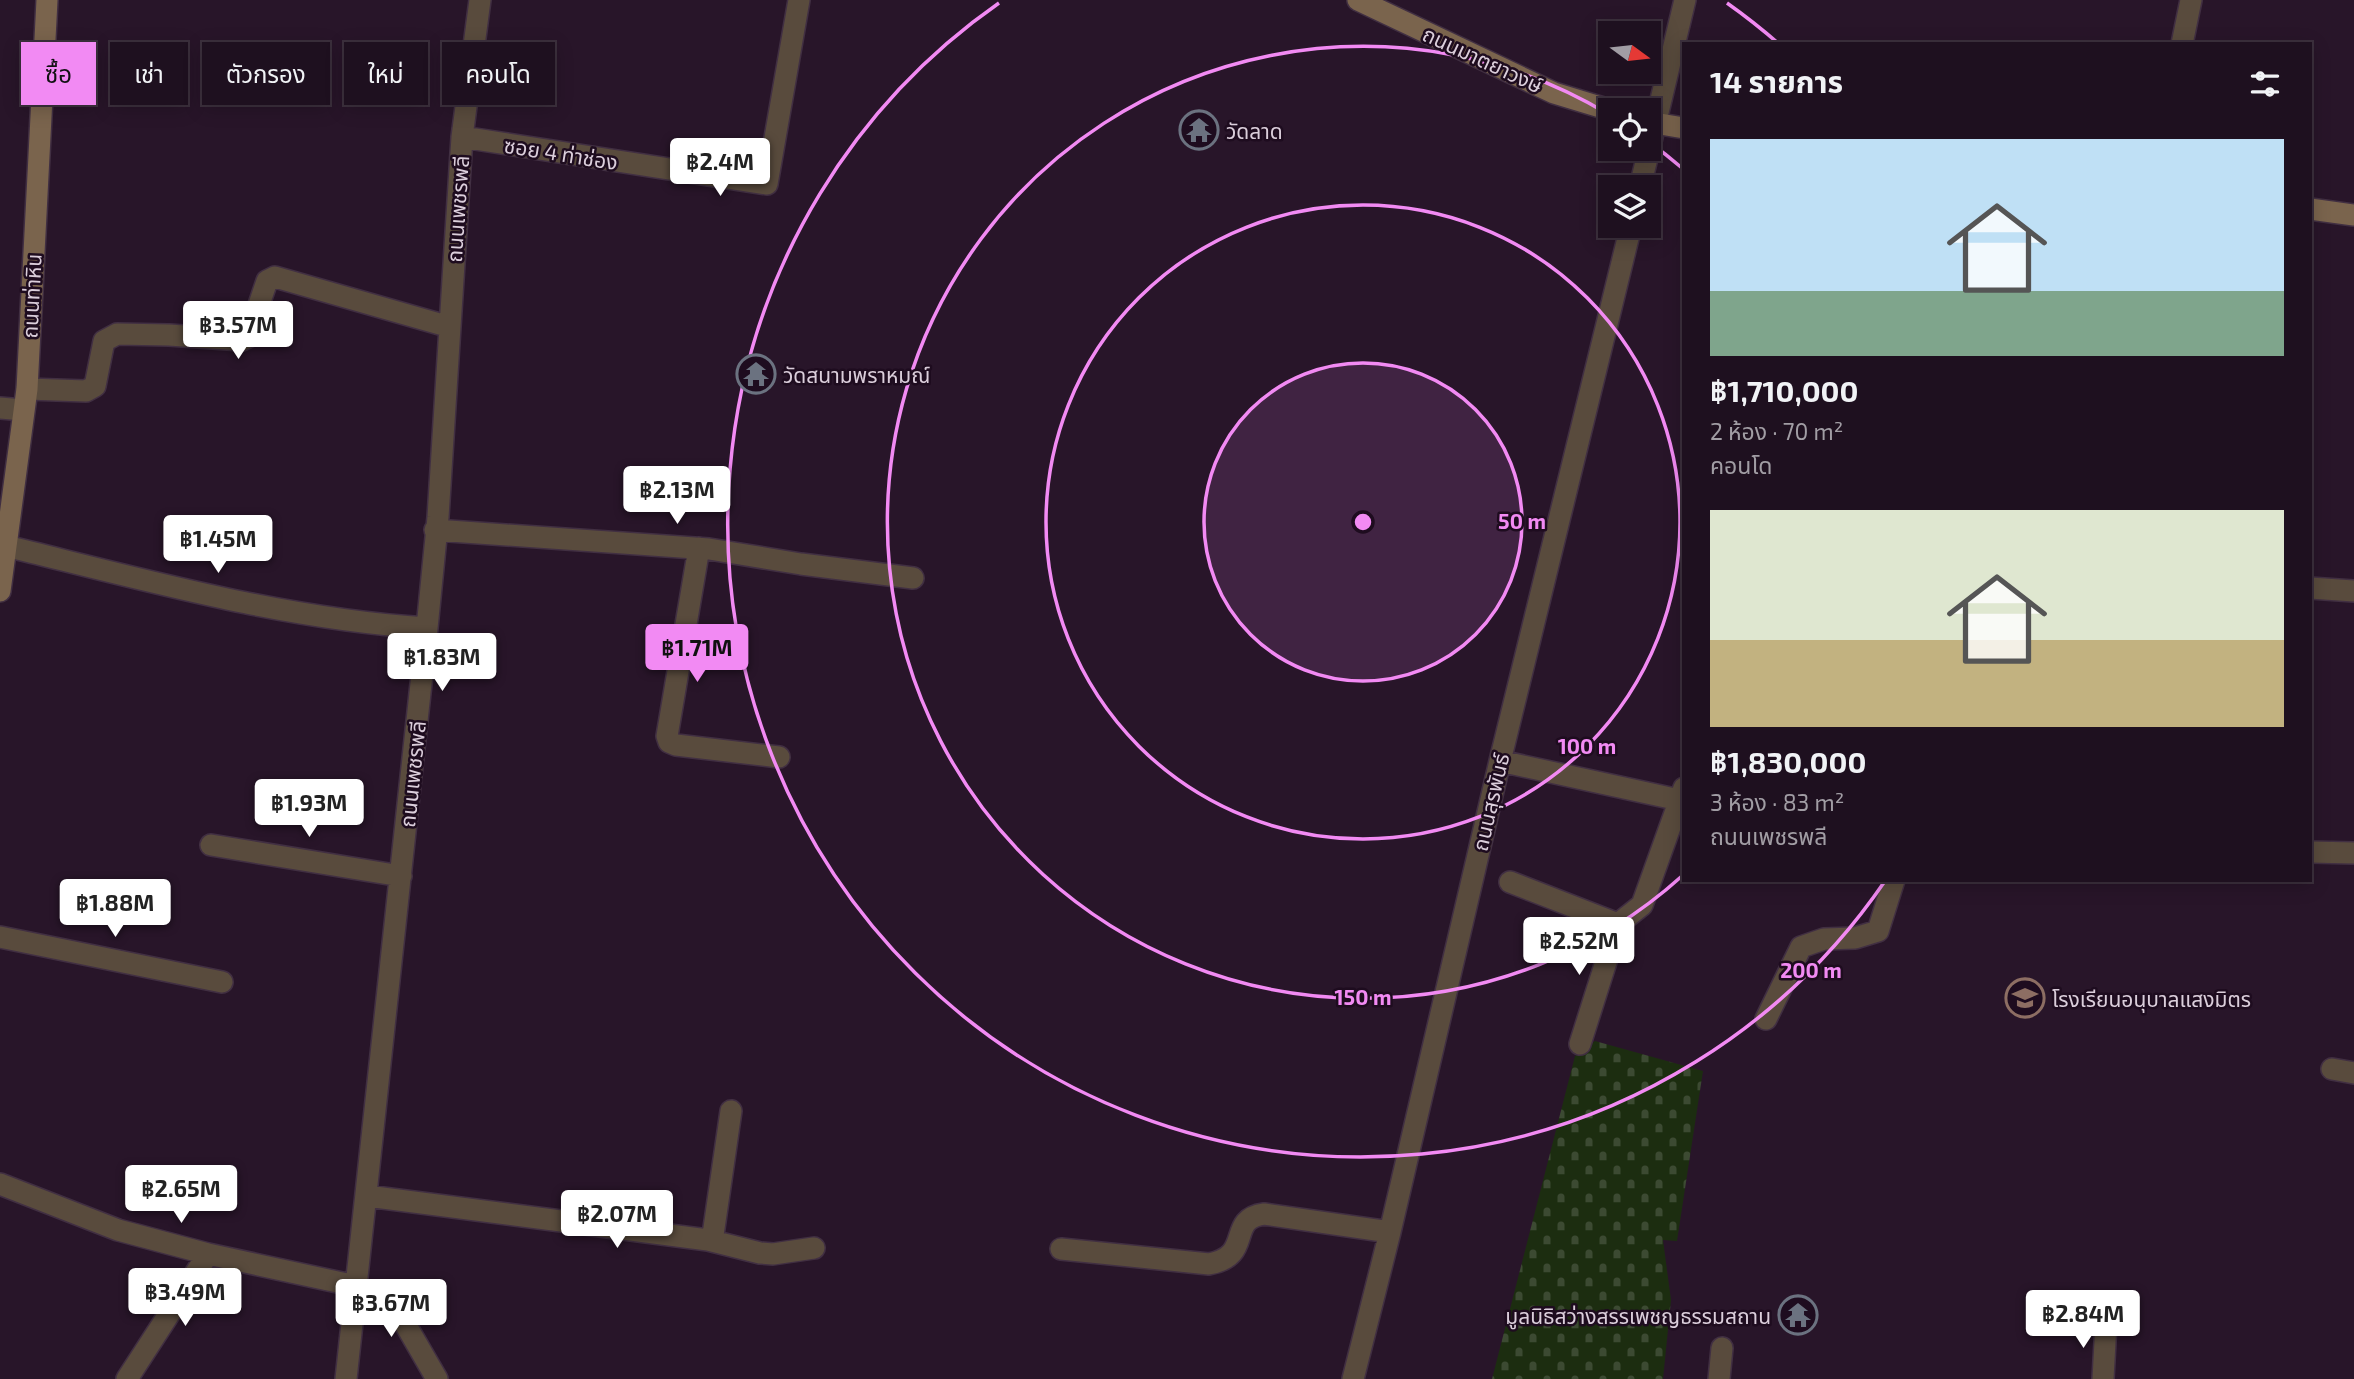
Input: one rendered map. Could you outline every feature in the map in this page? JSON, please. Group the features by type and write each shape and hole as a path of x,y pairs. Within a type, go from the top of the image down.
{"street":[{"name":"ถนนท่าหิน","path":"0,591 27,389 47,0"},
{"name":"ถนนเพชรพลี","path":"346,1379 427,628 450,327 461,137 480,0"},
{"name":"ซอย 4 ท่าช่อง","path":"461,137 767,184 799,0"},
{"name":"ถนนมาตยาวงษ์","path":"1358,0 1554,93 1598,106"},
{"path":"1659,98 1685,0"},
{"path":"2182,42 2191,0"},
{"path":"1661,124 1682,128"},
{"path":"2312,209 2354,215"},
{"name":"ถนนสุรพันธ์","path":"1353,1379 1628,238"},
{"path":"27,389 86,391 94,386 104,341 117,334 242,340 248,337 267,281 275,276 450,327"},
{"path":"0,408 23,410"},
{"path":"435,530 699,548 801,565 913,578"},
{"path":"6,546 264,607 341,620 427,628"},
{"path":"699,548 667,736 669,742 779,757"},
{"path":"2312,588 2354,591"},
{"path":"1500,761 1682,797 1642,905 1618,924 1580,1044"},
{"path":"211,845 401,876"},
{"path":"2312,852 2354,853"},
{"path":"1510,882 1618,924"},
{"path":"1766,1019 1801,947 1824,939 1855,938 1878,931 1893,882"},
{"path":"0,937 222,982"},
{"path":"2332,1069 2354,1073"},
{"path":"708,1240 713,1235 731,1111"},
{"path":"0,1184 118,1230 208,1254 356,1286 379,1298 400,1315 437,1379"},
{"path":"367,1196 708,1240 760,1253 773,1254 814,1248"},
{"path":"1061,1249 1209,1264 1229,1257 1235,1251 1244,1222 1250,1217 1264,1214 1390,1232"},
{"path":"127,1379 208,1254"},
{"path":"2103,1379 2106,1323"},
{"path":"1719,1379 1722,1348"}],"green space":[{"path":"1595,1041 1703,1071 1677,1241 1663,1240 1671,1300 1663,1379 1492,1379 1575,1056"}],"place":[{"name":"วัดลาด","path":"1199,130"},
{"name":"วัดสนามพราหมณ์","path":"756,374"},
{"name":"โรงเรียนอนุบาลแสงมิตร","path":"2025,998"},
{"name":"มูลนิธิสว่างสรรเพชญธรรมสถาน","path":"1798,1315"}]}
